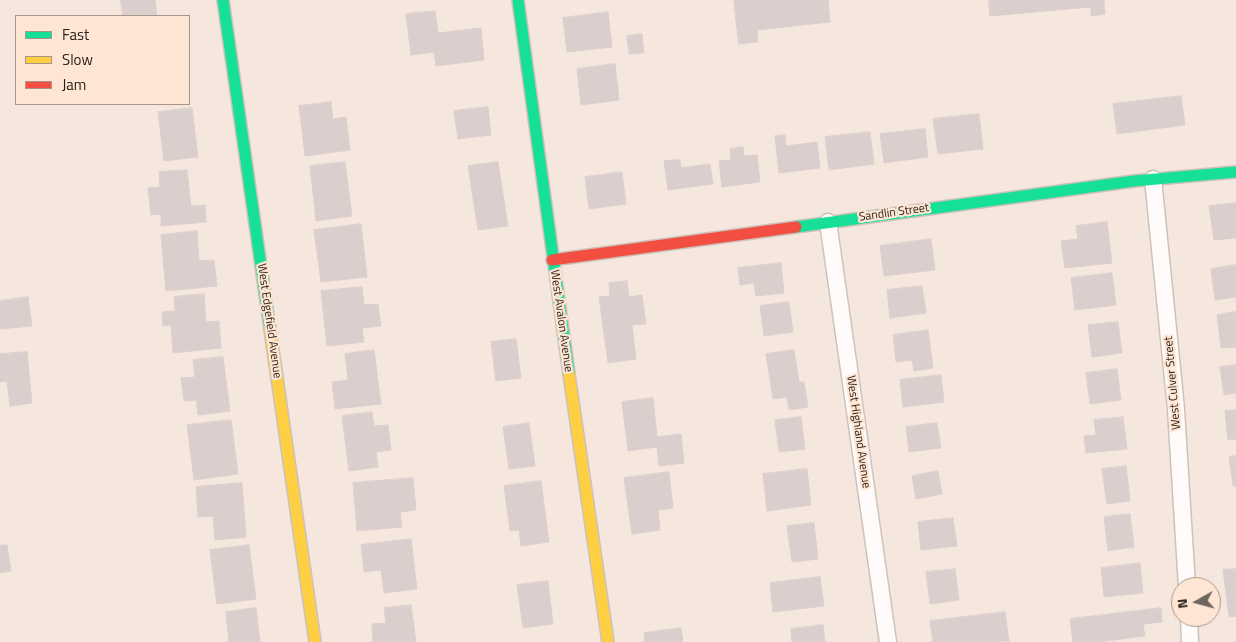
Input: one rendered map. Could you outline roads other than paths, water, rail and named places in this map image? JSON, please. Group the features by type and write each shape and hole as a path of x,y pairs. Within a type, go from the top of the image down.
{"street":[{"name":"West Edgefield Avenue","path":"223,0 315,642"},
{"name":"West Avalon Avenue","path":"518,0 552,260 608,642"},
{"name":"Sandlin Street","path":"552,260 1153,179 1236,172"},
{"name":"West Culver Street","path":"1153,179 1176,409 1186,577"},
{"name":"West Highland Avenue","path":"828,222 888,642"},
{"path":"1189,627 1190,642"}]}
